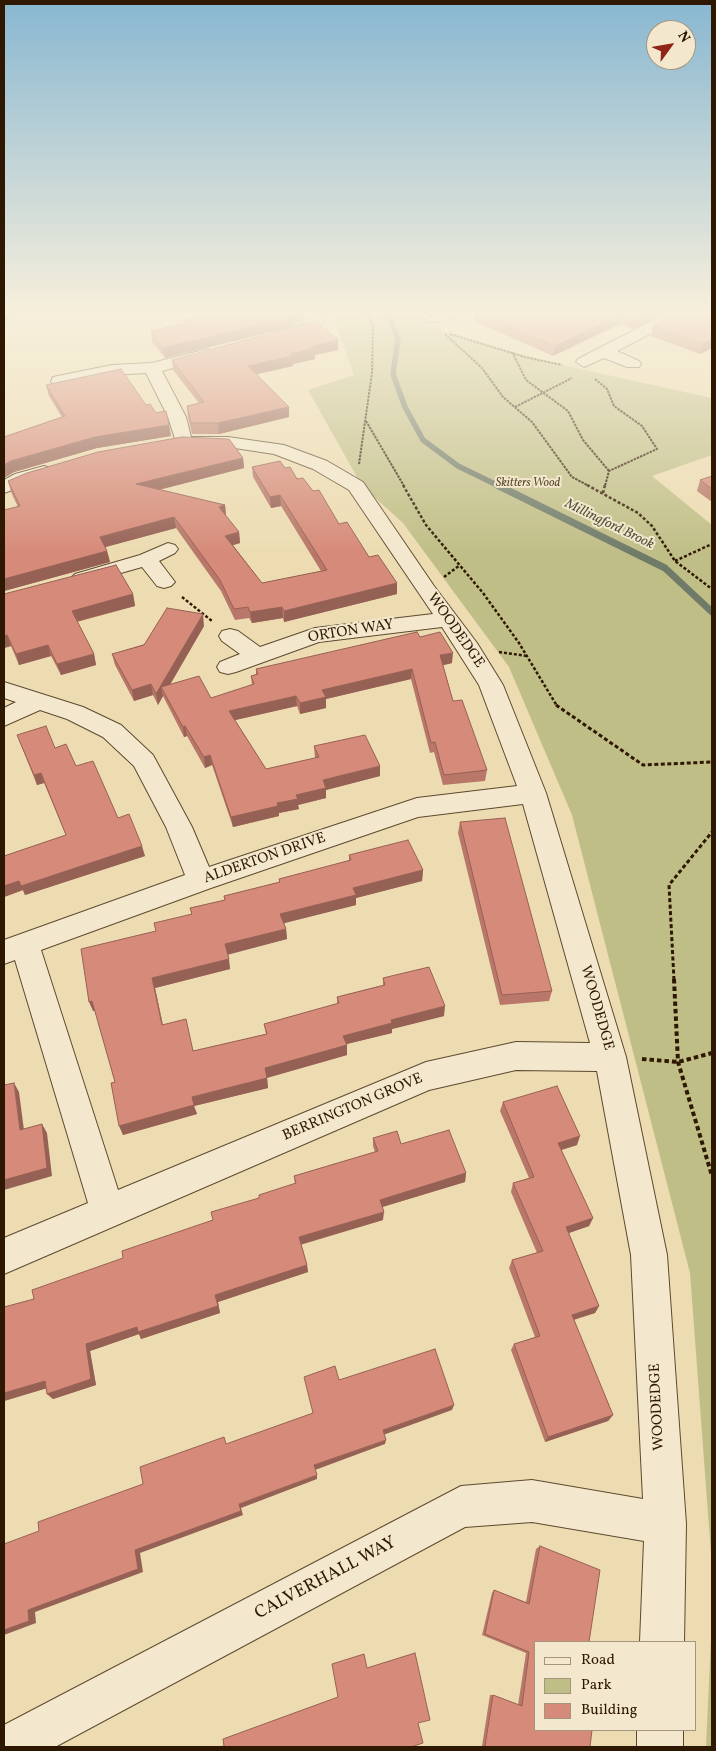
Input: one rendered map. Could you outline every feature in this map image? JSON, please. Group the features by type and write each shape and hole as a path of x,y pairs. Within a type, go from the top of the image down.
{"street":[{"name":"WOODEDGE","path":"164,392 177,418 175,442 228,442 278,449 304,458 356,486 469,648 491,684 533,793 610,1057 649,1255 665,1524 662,1641"},
{"path":"4,487 22,478 60,467"},
{"path":"60,585 147,558 168,549"},
{"path":"147,558 164,582"},
{"name":"ORTON WAY","path":"228,667 256,655 315,635 448,619"},
{"path":"230,636 256,655"},
{"path":"4,690 75,713 112,731 144,761 179,827 201,880"},
{"path":"4,718 39,701"},
{"name":"ALDERTON DRIVE","path":"14,948 201,880 417,808 533,793"},
{"path":"14,948 108,1212"},
{"name":"BERRINGTON GROVE","path":"4,1256 426,1076 516,1056 610,1057"},
{"name":"CALVERHALL WAY","path":"9,1747 461,1507 532,1502 665,1524"},
{"path":"660,1731 660,1747"}],"path":[{"path":"356,486 370,392"},
{"path":"499,392 503,398 532,422 572,477 638,513 652,526 675,561 712,588"},
{"path":"515,407 544,392 568,410 572,422 583,440 609,470"},
{"path":"608,392 614,406 642,426 657,449 609,470"},
{"path":"366,421 426,525 483,593 519,643 557,706 643,765 712,762"},
{"path":"604,494 609,470"},
{"path":"675,561 712,544"},
{"path":"164,582 230,636"},
{"path":"712,832 669,886 678,1062 712,1176"},
{"path":"678,1062 712,1053"}],"green space":[{"name":"Skitters Wood","path":"309,392 683,392 712,398 712,455 652,476 712,525 712,1567 690,1273 572,815 509,667 403,523 362,486"},
{"path":"712,1616 712,1747 706,1747"}],"building":[{"path":"50,392 137,392 146,405 150,404 156,413 166,411 169,425 95,437 11,461 4,465 4,437 65,416"},
{"path":"196,392 274,392 289,407 218,423 191,423 187,406 204,402"},
{"path":"182,437 229,439 243,458 136,484 225,505 219,507 239,532 225,536 262,583 327,570 280,495 270,497 252,467 280,461 285,468 290,467 297,479 303,478 313,491 319,490 339,524 347,522 369,557 378,555 397,583 284,611 282,607 250,612 248,607 234,609 220,580 174,517 100,537 107,551 4,579 4,510 20,506 8,481 27,473 98,452"},
{"path":"712,476 712,489 700,480"},
{"path":"116,565 133,594 72,611 94,654 57,664 48,645 16,654 7,635 4,636 4,594"},
{"path":"167,608 203,614 156,694 151,684 132,690 112,654 144,645"},
{"path":"417,632 420,637 440,632 453,653 440,655 453,701 462,700 487,770 444,775 435,742 431,743 412,669 322,690 326,697 300,703 296,696 229,711 266,769 319,757 314,746 365,735 380,766 323,780 326,788 296,795 298,799 277,803 278,806 231,817 210,755 204,757 185,726 183,727 161,687 199,676 211,698 254,684 251,676 258,674 256,669"},
{"path":"46,726 55,748 66,744 76,766 93,761 118,818 129,814 142,846 21,886 19,881 4,886 4,856 66,835 41,773 34,775 17,735"},
{"path":"505,818 552,991 502,995 460,822"},
{"path":"408,840 423,870 353,888 356,895 280,914 286,929 225,944 229,959 152,978 162,1025 186,1019 193,1051 267,1034 264,1024 339,1003 337,997 385,985 383,978 429,967 445,1006 391,1020 392,1023 343,1036 347,1045 265,1068 267,1078 192,1097 194,1105 119,1126 111,1083 115,1082 92,1001 89,1002 81,949 156,931 154,923 192,914 190,908 225,900 224,896 280,882 279,879 351,860 349,855"},
{"path":"14,1083 20,1130 42,1124 47,1168 4,1180 4,1085"},
{"path":"557,1086 580,1136 558,1143 593,1218 566,1227 599,1306 572,1315 613,1415 548,1437 514,1344 540,1336 512,1260 543,1251 513,1183 534,1177 503,1102"},
{"path":"449,1130 466,1173 380,1200 384,1212 299,1237 307,1265 215,1295 218,1306 138,1332 137,1327 86,1344 91,1379 47,1394 45,1381 4,1393 4,1307 34,1299 32,1290 123,1258 122,1251 213,1220 211,1212 259,1198 259,1195 296,1183 294,1176 378,1151 373,1138 397,1131 401,1144"},
{"path":"435,1349 454,1405 383,1430 386,1440 314,1465 317,1475 239,1504 241,1511 135,1550 138,1569 28,1610 29,1621 4,1630 4,1544 39,1531 38,1522 143,1484 140,1467 224,1437 226,1444 313,1413 304,1377 335,1366 339,1380"},
{"path":"540,1546 600,1570 589,1641 534,1641 534,1731 592,1731 590,1747 485,1746 493,1695 522,1706 529,1652 485,1634 494,1590 529,1604"},
{"path":"415,1653 430,1720 418,1723 423,1743 411,1747 219,1747 224,1746 223,1739 338,1697 332,1664 364,1654 367,1668"}],"waterway":[{"name":"Millingford Brook","path":"399,392 405,407 423,440 458,466 499,486"},
{"name":"Millingford Brook","path":"497,485 665,568 712,612"}]}
